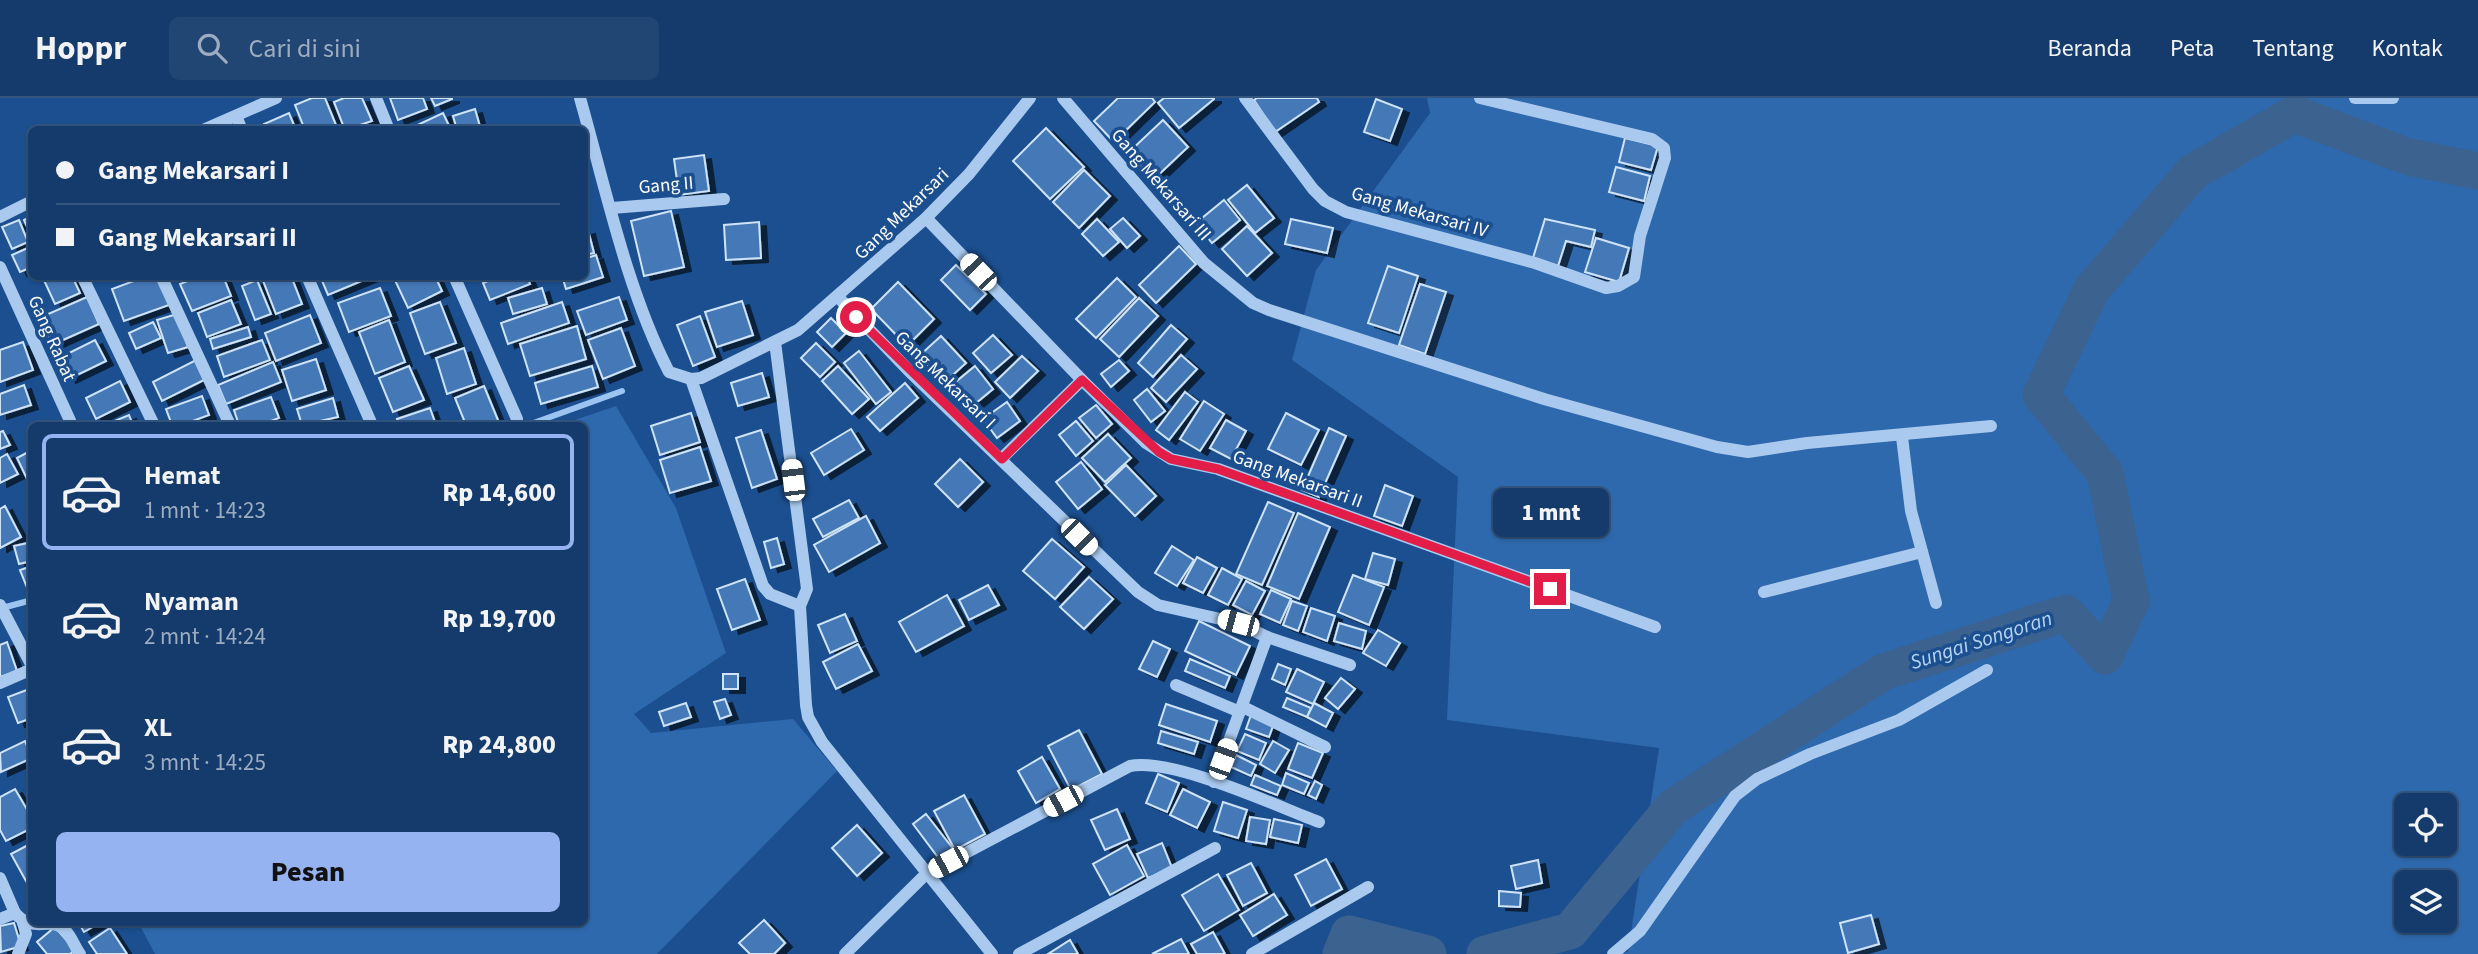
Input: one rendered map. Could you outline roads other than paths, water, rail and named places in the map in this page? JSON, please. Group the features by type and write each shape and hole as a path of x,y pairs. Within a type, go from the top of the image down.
{"street":[{"path":"212,126 276,98"},
{"path":"376,98 387,126"},
{"path":"580,98 629,269 662,358 669,372 691,379 763,586 770,594 800,606"},
{"name":"Gang Mekarsari","path":"691,379 709,375 779,341 838,298 926,218 969,174 1030,98"},
{"name":"Gang Mekarsari III","path":"1063,98 1204,262 1253,303 1269,310 1544,399 1717,447 1748,452 1807,443 1902,437 1991,426"},
{"name":"Gang Mekarsari IV","path":"1245,98 1313,189 1325,201 1346,212 1535,263 1606,288 1629,282 1634,277 1640,236 1665,158 1664,148 1652,139 1480,98"},
{"path":"2355,98 2393,98"},
{"path":"236,116 240,126"},
{"name":"Gang II","path":"612,208 724,199"},
{"path":"0,216 28,203"},
{"name":"Gang Mekarsari II","path":"926,218 1146,443 1171,459 1218,469 1654,627"},
{"name":"Gang Rabat","path":"0,267 71,422"},
{"path":"84,280 153,422"},
{"path":"163,280 229,422"},
{"path":"309,280 371,422"},
{"path":"456,280 517,419"},
{"name":"Gang Mekarsari I","path":"838,298 1118,575 1158,605 1238,623 1267,637 1350,665"},
{"path":"779,341 807,589 800,606 806,705 813,729 992,954"},
{"path":"1002,459 1082,380"},
{"path":"1902,437 1911,511 1937,603"},
{"path":"1764,592 1922,552"},
{"path":"0,605 28,659"},
{"path":"1214,782 1267,637"},
{"path":"0,683 28,669"},
{"path":"1613,954 1640,932 1735,796 1757,779 1810,754 1899,720 1987,670"},
{"path":"1176,685 1242,709 1325,747"},
{"path":"845,954 926,874 1130,766 1147,763 1214,782 1318,822"},
{"path":"1020,954 1215,848"},
{"path":"0,878 26,934 18,954"},
{"path":"1252,954 1368,887"},
{"path":"0,919 19,918 28,924"},
{"path":"56,926 65,930 80,954"}],"waterway":[{"name":"Sungai Songoran","path":"1485,954 1570,931 1673,807 1883,672 2066,613 2105,656 2131,601 2105,473 2041,395 2092,289 2193,172 2294,114 2409,157 2478,171"},
{"path":"536,422 622,391"},
{"path":"2,608 28,601"},
{"name":"Sungai Songoran","path":"1341,954 1349,934 1428,954"}]}
